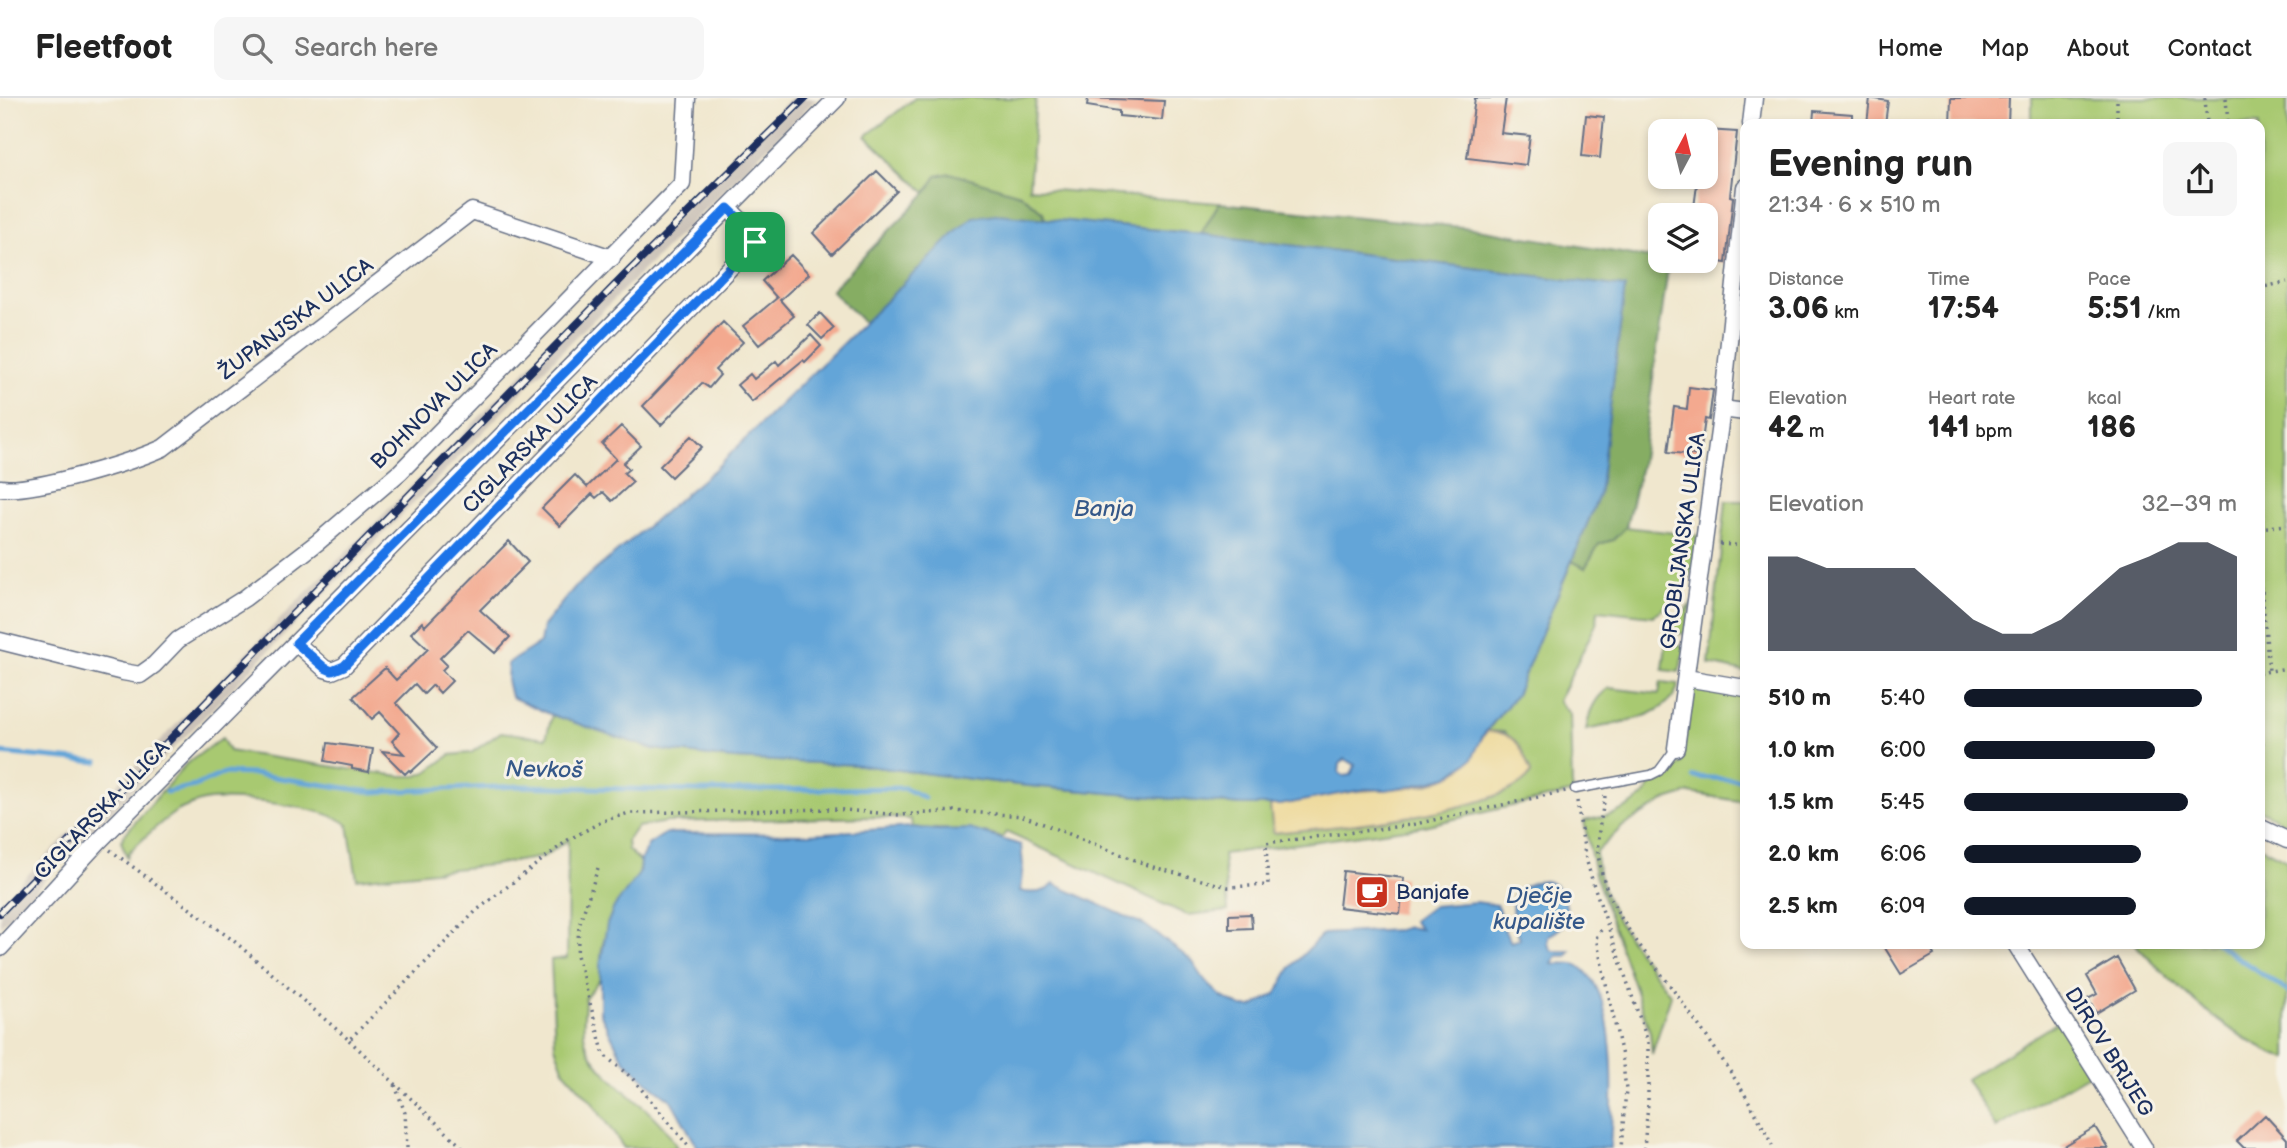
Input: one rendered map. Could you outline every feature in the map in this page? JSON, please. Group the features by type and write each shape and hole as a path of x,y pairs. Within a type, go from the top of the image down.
{"street":[{"name":"BOHNOVA ULICA","path":"0,641 140,675 178,640 245,598 318,542 400,472 682,184 687,98"},
{"name":"CIGLARSKA ULICA","path":"0,948 99,841 837,98"},
{"path":"1752,119 1754,98"},
{"name":"CIGLARSKA ULICA","path":"296,643 325,668 332,671 344,666 755,242 757,236 728,208"},
{"name":"ŽUPANJSKA ULICA","path":"0,488 35,485 136,459 163,448 472,211 612,258"},
{"name":"GROBLJANSKA ULICA","path":"1676,748 1722,409 1740,235"},
{"name":"GROBLJANSKA ULICA","path":"1722,409 1740,411"},
{"name":"GROBLJANSKA ULICA","path":"1686,678 1740,687"},
{"path":"2265,830 2287,840"},
{"name":"DIROV BRIJEG","path":"2019,949 2144,1148"}],"lane":[{"path":"1575,789 1651,775 1659,771 1676,748"}],"path":[{"path":"2117,98 2117,119"},
{"path":"2205,98 2207,119"},
{"path":"2226,98 2228,119"},
{"path":"2265,287 2287,282"},
{"path":"2265,527 2287,525"},
{"path":"1704,543 1740,546"},
{"path":"2265,636 2269,671"},
{"path":"2265,672 2287,668"},
{"path":"1607,783 1598,856 1607,890 1631,936 1709,1041 1749,1102 1773,1148"},
{"path":"349,1040 477,910 568,839 603,821 629,813 833,809 900,815 954,811 1023,816 1153,867 1228,887 1268,886 1266,843 1411,825 1575,789 1585,855 1593,883 1648,1041 1648,1104 1644,1148"},
{"path":"99,841 234,941 349,1040 463,1148"},
{"path":"597,868 579,926 577,955 604,1055 632,1078 690,1148"},
{"path":"1601,930 1596,938 1622,1056 1626,1090 1621,1148"},
{"path":"394,1083 405,1113 407,1148"}],"shaded area":[{"path":"791,98 817,98 569,344 0,926 0,903"}],"green space":[{"path":"915,98 1036,98 1029,188 1219,203 1201,234 1045,219 1043,212 1020,194 937,176 926,193 866,136"},
{"path":"2032,98 2287,98 2287,824 2265,813 2265,119 2032,119"},
{"path":"950,173 1020,194 1043,212 1045,219 996,214 959,229 864,323 831,290 926,193 937,176"},
{"path":"1219,203 1472,228 1648,257 1648,273 1667,273 1641,466 1626,527 1613,540 1599,544 1585,568 1572,561 1599,495 1625,287 1201,234"},
{"path":"1726,501 1740,501 1740,671 1709,664"},
{"path":"1626,527 1699,536 1687,583 1666,607 1653,616 1598,610 1597,622 1558,701 1570,714 1574,792 1419,827 1223,854 1228,911 1187,915 1006,832 1002,838 969,831 912,827 911,819 873,817 667,822 637,827 627,841 628,850 640,861 639,874 625,893 602,946 600,979 585,998 584,1035 587,1046 605,1073 657,1120 677,1148 624,1148 591,1101 564,1071 555,1046 551,960 567,958 568,840 543,857 357,879 348,825 338,819 303,808 223,799 203,801 179,810 153,830 127,857 121,841 186,764 222,738 229,751 369,772 417,776 429,771 450,755 471,753 501,732 546,738 552,715 653,749 733,759 859,765 1018,785 1241,805 1270,805 1273,833 1370,822 1452,808 1488,799 1516,787 1531,773 1523,754 1505,732 1487,731 1516,695 1572,561 1585,568 1599,544 1613,540"},
{"path":"1691,604 1686,634 1667,632 1668,630"},
{"path":"1666,643 1686,646 1679,672 1663,670"},
{"path":"1661,682 1679,684 1664,705 1640,718 1586,730 1593,706 1609,688 1659,694"},
{"path":"1693,686 1740,691 1740,801 1689,793 1666,800 1623,826 1596,852 1598,871 1612,910 1634,946 1671,995 1652,1054 1650,1032 1595,874 1584,821 1614,814 1628,807 1645,795 1651,784 1682,763"},
{"path":"2265,849 2287,860 2287,1059 2266,1050 2225,1025 2167,976 2140,949 2265,949"},
{"path":"2058,1022 2090,1073 1996,1128 1966,1079"}],"sand":[{"path":"1487,731 1505,734 1517,742 1520,748 1531,773 1515,787 1488,799 1411,816 1273,833 1270,805 1339,793 1410,787 1438,781 1464,766"}],"water":[{"name":"Banja","path":"996,214 1201,234 1625,287 1599,495 1516,695 1483,735 1472,759 1448,777 1415,785 1386,790 1366,789 1280,805 1241,805 1018,785 859,765 733,759 653,749 552,715 511,697 507,680 508,663 540,643 543,626 574,588 715,469 973,217","holes":["1345,759 1355,765 1351,775 1344,776 1339,773 1340,764"]},
{"name":"Dječje kupalište","path":"912,827 937,830 970,829 1021,845 1023,865 1020,891 1039,892 1054,884 1145,925 1192,961 1206,982 1222,997 1242,1007 1252,1007 1276,994 1291,967 1323,934 1398,930 1408,927 1420,929 1413,921 1433,906 1476,902 1497,905 1511,942 1520,939 1512,910 1516,891 1536,882 1549,882 1562,893 1567,911 1565,922 1548,936 1548,944 1552,951 1570,951 1567,956 1557,956 1552,963 1579,966 1592,980 1602,1000 1608,1024 1612,1078 1610,1148 698,1148 671,1100 623,1059 600,1013 600,965 607,924 614,907 639,874 640,861 648,845 666,833 809,834"}],"building":[{"path":"1088,98 1164,101 1162,120 1119,116 1119,111 1087,106"},
{"path":"1475,98 1506,98 1501,133 1530,136 1526,165 1467,158"},
{"path":"1870,98 1888,101 1886,119 1868,119"},
{"path":"1951,98 2009,98 2008,119 1950,119"},
{"path":"1814,111 1852,114 1852,119 1813,119"},
{"path":"1586,115 1604,117 1600,158 1582,156"},
{"path":"1718,131 1737,132 1726,263 1718,262 1718,203 1695,203 1696,189 1718,189"},
{"path":"877,171 897,191 832,254 813,233"},
{"path":"791,255 809,274 780,300 794,316 759,345 743,326 777,298 762,281"},
{"path":"820,313 834,328 822,339 808,325"},
{"path":"723,322 743,342 715,370 720,375 709,388 702,383 661,425 643,406"},
{"path":"811,335 821,346 805,362 803,360 752,402 737,385 750,374 754,379 776,361 779,365"},
{"path":"1689,387 1713,390 1709,420 1705,419 1700,456 1668,452 1674,407 1687,409"},
{"path":"621,426 641,446 623,463 629,469 624,473 633,482 612,501 603,492 596,498 592,494 560,526 542,508 575,475 587,487 616,459 602,444"},
{"path":"691,436 702,447 671,477 660,466"},
{"path":"509,541 528,562 480,610 510,637 495,653 468,630 440,658 447,665 442,670 452,681 440,693 433,685 424,694 415,684 396,703 437,748 411,772 409,770 405,774 382,751 404,754 392,741 399,733 380,712 372,719 353,697 385,668 396,680 428,649 411,633 422,622 425,626"},
{"path":"328,743 373,749 369,772 325,761"},
{"name":"Banjafe","path":"1343,871 1404,878 1400,914 1339,907"},
{"path":"1251,914 1252,928 1229,929 1229,915"},
{"path":"1886,949 1930,949 1934,955 1901,974"},
{"path":"2117,958 2135,990 2096,1013 2088,999 2097,994 2087,976"},
{"path":"2265,1115 2287,1139 2287,1148 2244,1148 2237,1141"},
{"path":"2095,1127 2108,1148 2060,1148"}],"waterway":[{"name":"Nevkoš","path":"0,753 98,762"},
{"name":"Nevkoš","path":"166,792 195,786 224,773 253,774 372,792 521,786 700,791 905,788 924,798"},
{"name":"Nevkoš","path":"1694,777 1740,780"},
{"name":"Nevkoš","path":"2225,949 2287,991"}],"railway":[{"path":"0,913 626,274 805,98"}],"place":[{"name":"Banjafe","path":"1372,892"}],"route":[{"path":"728,208 757,236 755,242 344,666 332,671 325,668 296,643 728,208"}]}
